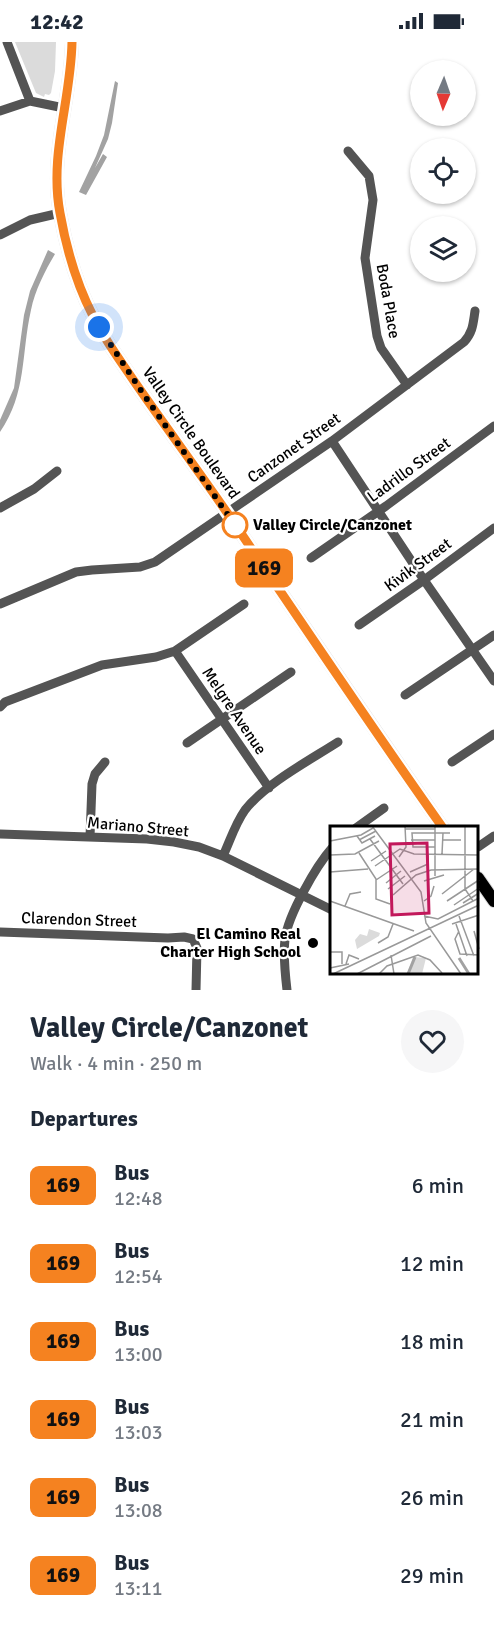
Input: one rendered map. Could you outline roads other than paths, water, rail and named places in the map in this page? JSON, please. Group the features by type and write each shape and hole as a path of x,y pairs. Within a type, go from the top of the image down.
{"main road":[{"name":"Valley Circle Boulevard","path":"72,42 71,72 57,158 57,182 60,213 73,268 84,297 99,327 144,395 442,826"},
{"path":"479,881 494,901"}],"street":[{"path":"7,42 30,101"},
{"path":"0,111 30,101 64,108"},
{"name":"Boda Place","path":"348,151 369,176 373,200 365,258 377,336 381,348 407,385"},
{"path":"0,235 30,220 60,213"},
{"name":"Canzonet Street","path":"0,604 76,572 140,567 155,561 332,441 464,342 473,330 475,311"},
{"name":"Ladrillo Street","path":"311,558 378,512 494,426"},
{"path":"332,441 494,681"},
{"path":"0,508 34,489 57,471"},
{"name":"Kivik Street","path":"358,625 494,528"},
{"path":"0,707 5,702 102,665 156,657 175,651 244,604"},
{"path":"405,695 494,635"},
{"name":"Melgre Avenue","path":"175,651 268,788"},
{"path":"187,743 291,672"},
{"path":"452,762 494,734"},
{"path":"223,856 246,810 268,788 338,742"},
{"path":"90,837 92,784 95,774 105,762"},
{"path":"359,826 384,808"},
{"name":"Mariano Street","path":"0,834 174,842 199,847 223,856 330,909"},
{"path":"479,846 494,836"},
{"path":"287,990 284,966 285,936 312,874 330,850"},
{"name":"Clarendon Street","path":"0,932 193,939 197,948 196,990"}],"place":[{"name":"Valley Circle/Canzonet","path":"235,525"},
{"name":"El Camino Real Charter High School","path":"313,943"}]}
